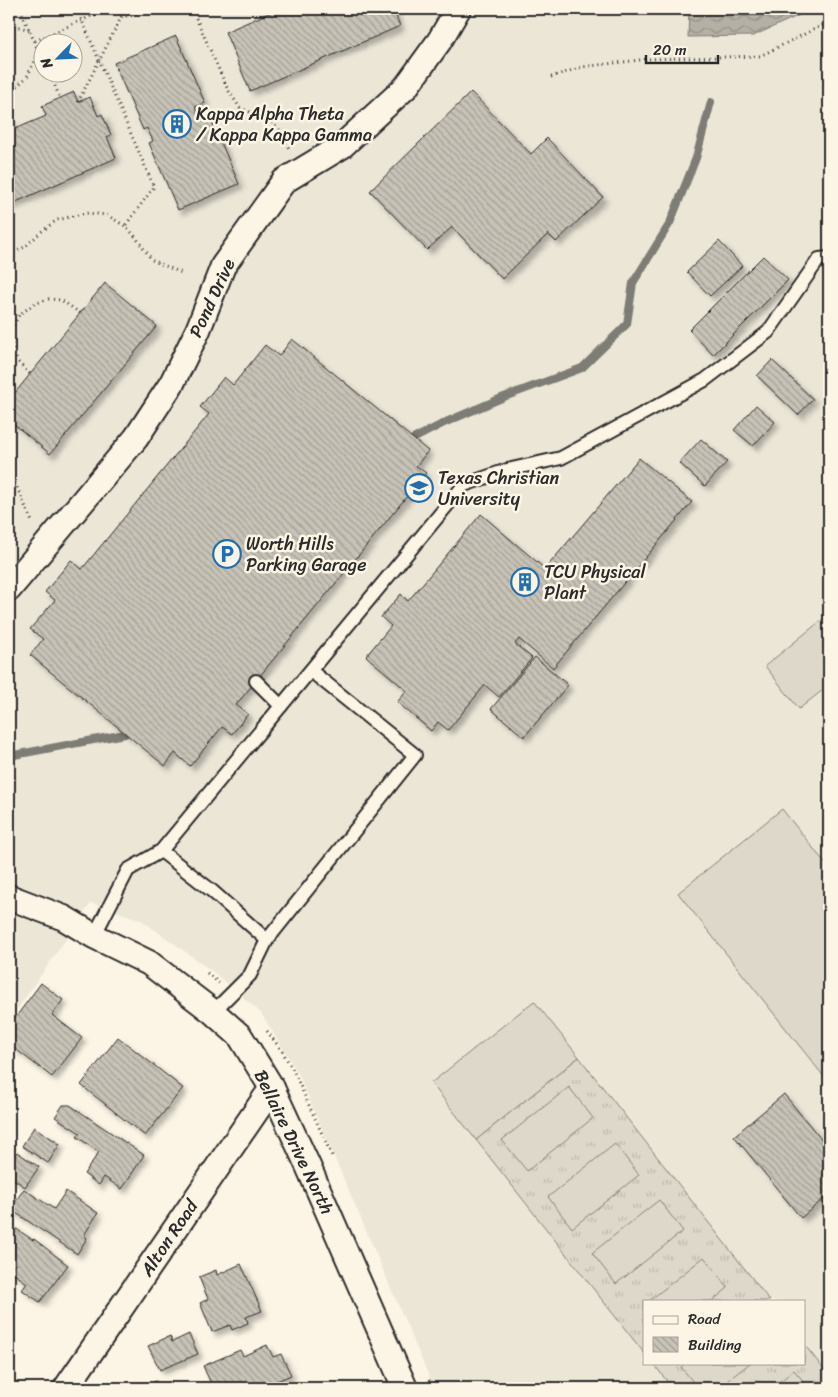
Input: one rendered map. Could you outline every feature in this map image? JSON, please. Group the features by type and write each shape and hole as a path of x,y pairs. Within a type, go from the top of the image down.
{"street":[{"name":"Pond Drive","path":"9,588 136,438 172,383 198,330 224,266 284,181 342,146 406,87 440,40 458,9"},
{"name":"Bellaire Drive North","path":"9,897 64,918 94,936 149,964 213,1012 240,1036 272,1088 405,1388"},
{"name":"Alton Road","path":"66,1388 272,1088"}],"lane":[{"path":"94,936 128,870 161,851 464,485 507,470 561,458 705,380 768,332 819,259 829,258"},
{"path":"213,1012 250,975 267,940 415,755 310,671"},
{"path":"256,681 281,706"},
{"path":"161,851 212,891 267,940"}],"path":[{"path":"20,9 32,34"},
{"path":"77,9 154,187 125,226"},
{"path":"55,32 108,9"},
{"path":"113,9 118,14 128,17 133,16 141,9"},
{"path":"192,9 228,90 240,108 272,123 282,132 290,152"},
{"path":"78,102 122,16"},
{"path":"551,78 582,67 648,59 760,56 829,22"},
{"path":"9,24 30,30"},
{"path":"9,93 26,77 32,66"},
{"path":"53,82 60,98"},
{"path":"9,254 25,247 58,220 86,213 107,215 125,226 152,260 184,274"},
{"path":"30,374 17,360 9,334 19,315 34,304 49,299 62,300 80,313"},
{"path":"9,469 43,548"}],"shaded area":[{"name":"Texas Christian University","path":"9,9 829,9 829,1388 434,1388 298,1073 261,1013 212,971 141,920 91,903 9,1021"}],"green space":[{"path":"829,614 829,685 799,709 765,666"},
{"path":"782,809 829,868 829,1083 678,893"},
{"path":"534,1001 579,1057 476,1140 431,1083"},
{"path":"579,1057 769,1300 643,1300 643,1352 476,1140"},
{"path":"569,1087 593,1118 527,1171 502,1140"},
{"path":"615,1144 639,1175 572,1228 548,1197"},
{"path":"659,1200 683,1231 616,1284 592,1253"},
{"path":"704,1257 728,1288 713,1300 650,1300"},
{"path":"806,1347 829,1376 829,1388 672,1388 654,1364 806,1364"},
{"path":"685,1364 749,1364 718,1388 698,1388 681,1367"},
{"path":"794,1370 809,1388 772,1388"}],"water":[{"path":"689,9 813,9 753,36 688,37"}],"building":[{"path":"278,9 393,9 400,26 250,91 225,32"},
{"name":"Kappa Alpha Theta / Kappa Kappa Gamma","path":"176,36 205,103 195,107 201,121 210,117 239,184 178,210 149,143 153,141 147,128 143,130 114,63"},
{"path":"74,92 78,102 90,97 98,116 102,114 111,135 107,137 116,158 9,205 9,120 11,119 15,129 46,116 42,106"},
{"path":"471,92 531,154 547,138 603,197 556,242 548,234 502,279 452,227 427,250 370,191"},
{"path":"719,241 742,266 710,296 687,272"},
{"path":"763,256 788,280 713,355 689,330"},
{"path":"105,283 157,326 50,454 9,420 9,400"},
{"name":"Worth Hills Parking Garage","path":"292,339 428,451 416,466 426,473 236,705 248,714 232,734 222,727 190,766 175,753 165,766 30,655 43,639 30,629 55,600 45,592 71,560 82,569 209,414 200,407 224,377 233,385 265,345 279,356"},
{"path":"772,360 813,399 798,415 757,376"},
{"path":"756,405 775,422 753,446 734,430"},
{"path":"701,439 727,462 705,486 679,463"},
{"name":"TCU Physical Plant","path":"639,458 692,502 553,668 519,639 515,644 532,658 499,697 485,685 448,730 438,722 431,731 397,702 407,691 366,656 391,626 381,617 401,594 408,601 481,514 545,569"},
{"path":"535,657 568,685 524,737 491,709"},
{"path":"41,983 63,1000 52,1015 82,1038 52,1077 9,1044 9,1026"},
{"path":"118,1037 183,1088 145,1136 81,1085"},
{"path":"784,1094 829,1149 829,1194 801,1218 734,1136"},
{"path":"63,1105 70,1105 144,1155 122,1189 104,1177 99,1185 84,1174 99,1152 77,1137 80,1133 55,1117"},
{"path":"34,1127 60,1144 48,1163 22,1146"},
{"path":"17,1152 39,1167 25,1187 9,1176 9,1164"},
{"path":"24,1189 54,1209 66,1191 98,1213 84,1235 87,1238 77,1254 10,1209"},
{"path":"9,1224 34,1239 68,1265 40,1302 22,1290 27,1283 9,1270 9,1248 11,1245 9,1243"},
{"path":"241,1264 262,1311 246,1317 248,1323 232,1330 230,1325 212,1332 200,1303 208,1299 199,1277 216,1270 217,1275"},
{"path":"189,1334 198,1354 160,1370 148,1346 170,1336 172,1342"},
{"path":"267,1345 273,1357 281,1354 291,1375 265,1386 264,1384 254,1388 213,1388 203,1366 240,1350 243,1356"},
{"path":"156,1381 159,1388 140,1388"}],"waterway":[{"path":"407,446 413,439 446,422 504,397 582,368 627,324 633,283 670,223 696,158 711,102"},
{"path":"9,756 125,734 131,728"}],"place":[{"name":"Kappa Alpha Theta / Kappa Kappa Gamma","path":"177,124"},
{"name":"Texas Christian University","path":"419,488"},
{"name":"Worth Hills Parking Garage","path":"227,554"},
{"name":"TCU Physical Plant","path":"525,582"}]}
